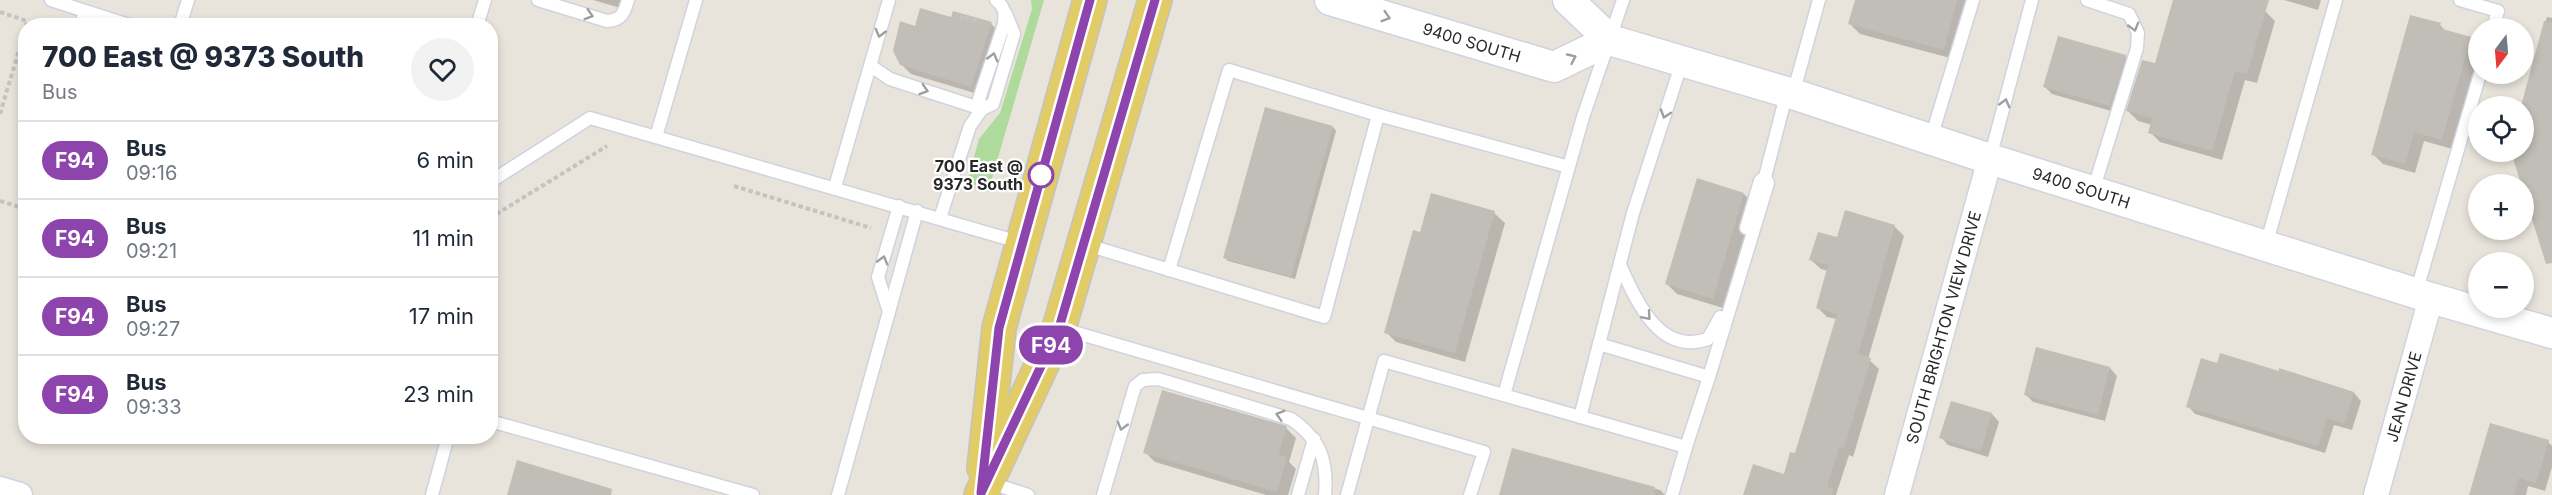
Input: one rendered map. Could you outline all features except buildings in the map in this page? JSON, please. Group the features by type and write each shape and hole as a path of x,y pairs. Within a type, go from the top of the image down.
{"main road":[{"path":"983,490 999,328 1090,0"},
{"path":"983,490 1059,328 1155,0"}],"street":[{"name":"9400 SOUTH","path":"1330,0 1554,67 1610,40"},
{"name":"9400 SOUTH","path":"1568,0 1610,40 1790,93 2093,192 2552,333"},
{"name":"SOUTH BRIGHTON VIEW DRIVE","path":"1898,495 1990,159"},
{"name":"JEAN DRIVE","path":"2376,495 2424,295"},
{"path":"0,489 20,495"}],"lane":[{"path":"51,0 107,18"},
{"path":"182,18 188,0"},
{"path":"479,18 485,0"},
{"path":"538,0 607,21 624,15 628,0"},
{"path":"656,136 696,0"},
{"path":"835,187 889,0"},
{"path":"940,218 970,126 982,109 993,104 1014,34 1002,5 996,0"},
{"path":"1504,395 1569,167 1623,0"},
{"path":"1620,265 1639,307 1659,330 1678,341 1696,344 1708,339 1717,325 1760,181 1765,177 1819,0"},
{"path":"1931,140 1973,0"},
{"path":"1990,159 2032,0"},
{"path":"2087,0 2129,14 2138,33 2137,48 2093,192"},
{"path":"2266,246 2336,0"},
{"path":"2460,0 2498,11 2496,18"},
{"path":"83,18 85,11"},
{"path":"982,109 979,99 989,73 1005,13"},
{"path":"1580,417 1620,265 1682,61"},
{"path":"871,66 890,79 982,109"},
{"path":"1170,270 1229,70 1378,115 1569,167"},
{"path":"2424,295 2477,84"},
{"path":"1083,244 1324,317 1378,115"},
{"path":"498,177 590,118 1023,243"},
{"path":"1672,495 1763,202 1768,183 1765,177"},
{"path":"889,313 878,277 899,206"},
{"path":"838,495 917,212"},
{"path":"1059,328 1484,452 1470,495"},
{"path":"1599,344 1708,377"},
{"path":"1347,495 1384,361 1686,447"},
{"path":"1103,495 1135,386 1143,380 1158,379 1291,418 1309,432 1323,456 1325,495"},
{"path":"498,423 753,495"},
{"path":"1298,495 1314,439"},
{"path":"432,495 446,444"},
{"path":"983,490 1028,495"}],"path":[{"path":"0,12 18,18"},
{"path":"961,20 962,16 977,21"},
{"path":"0,114 18,53"},
{"path":"498,214 607,146 618,150"},
{"path":"731,185 878,231"},
{"path":"0,201 18,207"}],"green space":[{"path":"1031,0 1044,0 988,192 966,186 979,139 1000,113 1032,9"}],"bus line":[{"name":"F94","path":"1090,0 999,328 981,493 1059,328 1155,0"}],"place":[{"name":"700 East @ 9373 South","path":"1041,175"}]}
